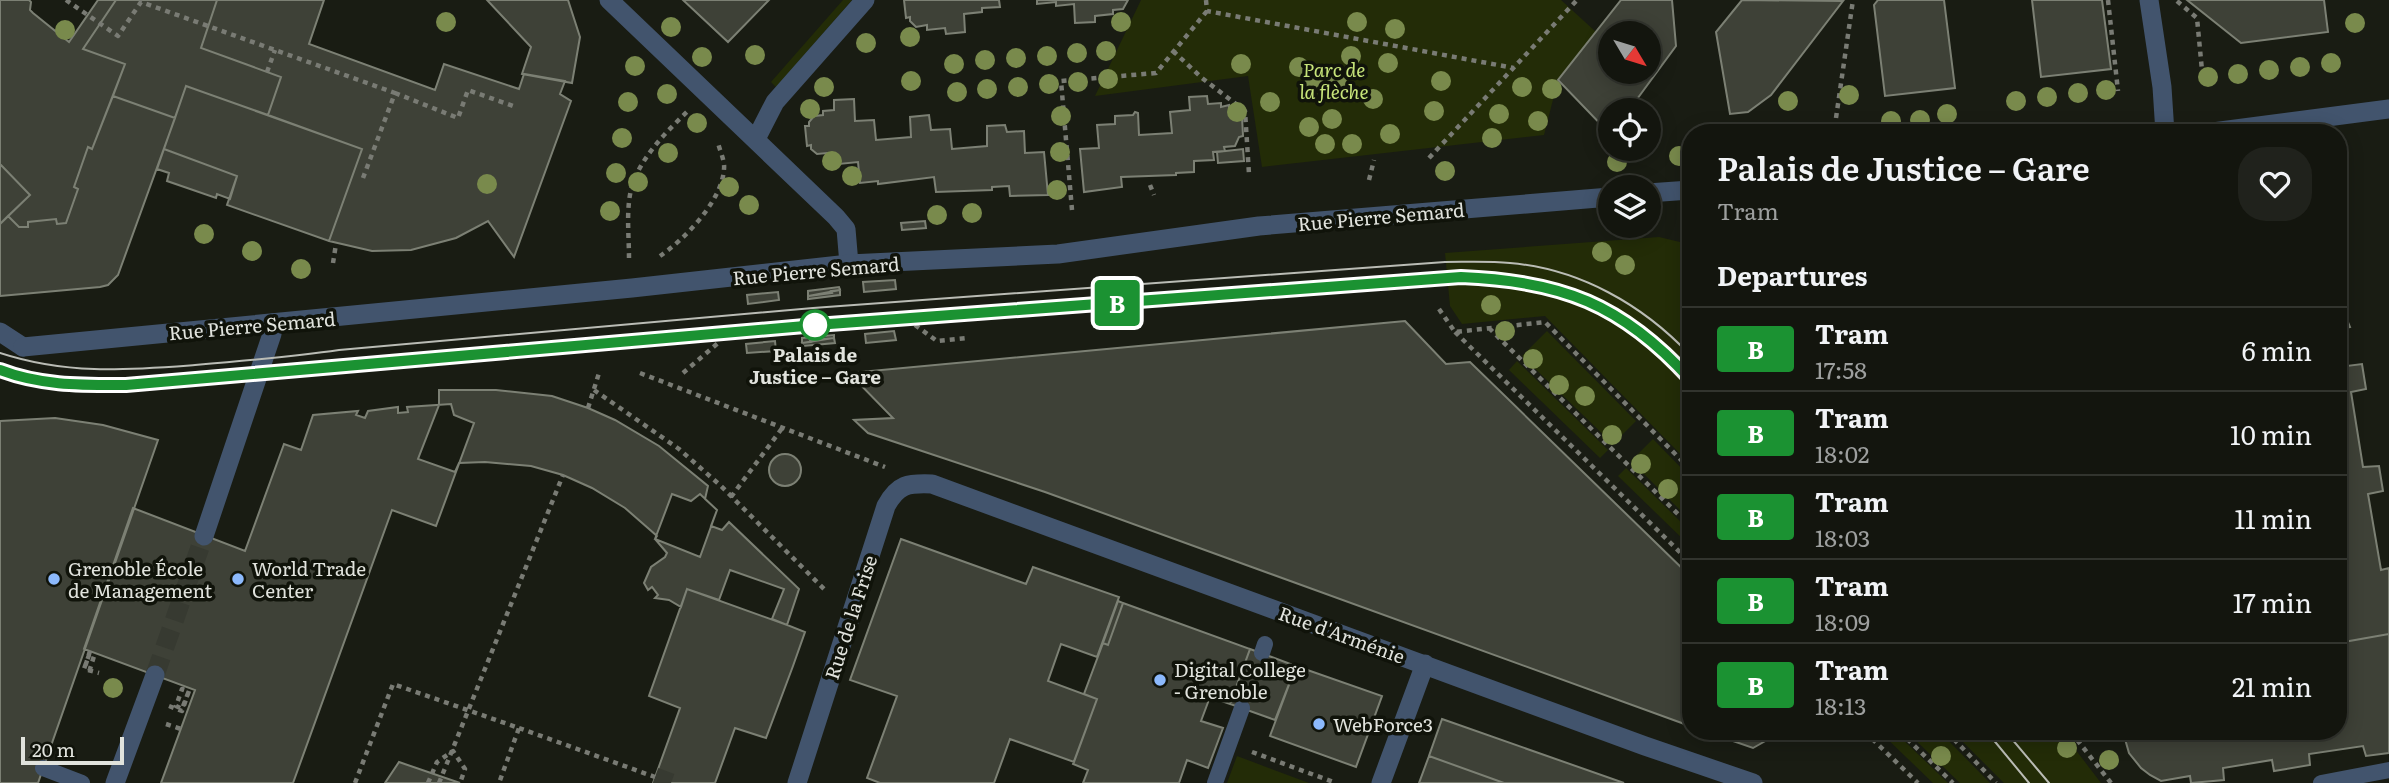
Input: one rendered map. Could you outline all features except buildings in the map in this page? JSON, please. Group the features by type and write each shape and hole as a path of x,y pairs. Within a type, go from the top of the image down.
{"street":[{"path":"756,139 775,102 865,0"},
{"path":"2149,0 2162,87 2164,124"},
{"path":"612,1 846,229 849,264"},
{"path":"2274,124 2389,109"},
{"path":"1661,193 1682,191"},
{"name":"Rue Pierre Semard","path":"0,332 23,347 849,264 1058,254 1259,226 1598,198"},
{"path":"204,536 272,334 273,323"},
{"name":"Rue de la Frise","path":"797,783 886,506 893,492 911,483 932,484"},
{"name":"Rue d'Arménie","path":"932,484 1425,664 1713,776 1753,783"},
{"path":"1381,783 1425,664"},
{"path":"115,783 155,675"}],"lane":[{"path":"1215,783 1242,708"},
{"path":"43,768 82,783"},
{"path":"2321,783 2389,770"}],"path":[{"path":"66,0 118,36 141,2 458,118 468,90 513,106"},
{"path":"1072,210 1061,81 1156,73 1207,11 1206,0"},
{"path":"1429,158 1577,0"},
{"path":"1836,118 1853,0"},
{"path":"2108,0 2118,91"},
{"path":"2176,0 2197,18 2203,81"},
{"path":"1207,11 1514,68"},
{"path":"267,72 275,50"},
{"path":"1173,51 1202,78 1245,111 1249,174"},
{"path":"363,178 395,93"},
{"path":"629,258 629,206 634,181 649,155 686,113"},
{"path":"653,260 696,224 717,193 724,168 717,131 729,114"},
{"path":"1369,180 1374,160"},
{"path":"1150,185 1154,195"},
{"path":"333,263 337,244"},
{"path":"1439,309 1455,332 1682,554"},
{"path":"1455,332 1545,321 1682,461"},
{"path":"915,325 937,341 966,338"},
{"path":"1488,327 1682,518"},
{"path":"683,373 718,343"},
{"path":"588,408 599,373"},
{"path":"640,373 932,484"},
{"path":"594,390 679,449 825,590"},
{"path":"731,497 783,427"},
{"path":"439,783 563,475"},
{"path":"90,651 88,659 85,667 90,669 94,656 89,655 87,662 84,669 99,673"},
{"path":"355,783 393,684 655,777"},
{"path":"169,706 181,710 185,701 188,691 182,689 176,706 182,709 190,688"},
{"path":"162,722 181,729"},
{"path":"499,783 519,728"},
{"path":"1873,740 1918,783"},
{"path":"1908,740 1953,783"},
{"path":"1955,740 1996,783"},
{"path":"2077,740 2111,783"},
{"path":"1229,744 1336,783"},
{"path":"428,783 437,762 453,751"},
{"path":"453,751 465,769 460,783"}],"green space":[{"path":"843,0 852,0 776,87 771,82"},
{"name":"Parc de la flèche","path":"1141,0 1561,0 1596,32 1558,80 1544,135 1262,167 1248,76 1095,96"},
{"path":"1661,237 1682,243 1682,456 1545,316 1462,324 1450,306 1445,253 1646,238"},
{"path":"1547,331 1636,421 1613,444 1522,356"},
{"path":"1517,361 1608,450 1600,458 1509,370"},
{"path":"1653,439 1682,469 1682,512 1631,461"},
{"path":"1626,468 1682,523 1682,538 1618,476"},
{"path":"1888,740 1903,740 1948,783 1933,783"},
{"path":"1915,740 1948,740 1990,783 1960,783"},
{"path":"1961,740 2068,740 2101,783 2004,783"},
{"path":"1237,756 1309,783 1227,783"}],"tunnel":[{"path":"155,675 204,536"},
{"path":"655,777 671,783"}],"tram line":[{"path":"0,353 73,368 170,367 813,308 1445,262 1510,263 1561,273 1609,292 1652,320 1682,347"},
{"path":"0,370 47,382 126,385 815,325 1461,277 1530,284 1588,301 1639,332 1682,371"},
{"name":"B","path":"0,370 15,376 64,385 126,385 816,325 1461,277 1541,285 1583,298 1636,327 1660,346 1682,370"},
{"path":"1994,740 2029,783"},
{"path":"2013,740 2049,783"}],"place":[{"name":"Palais de Justice – Gare","path":"815,325"},
{"name":"Grenoble École de Management","path":"54,579"},
{"name":"World Trade Center","path":"238,579"},
{"name":"Digital College - Grenoble","path":"1160,680"},
{"name":"WebForce3","path":"1319,724"}]}
